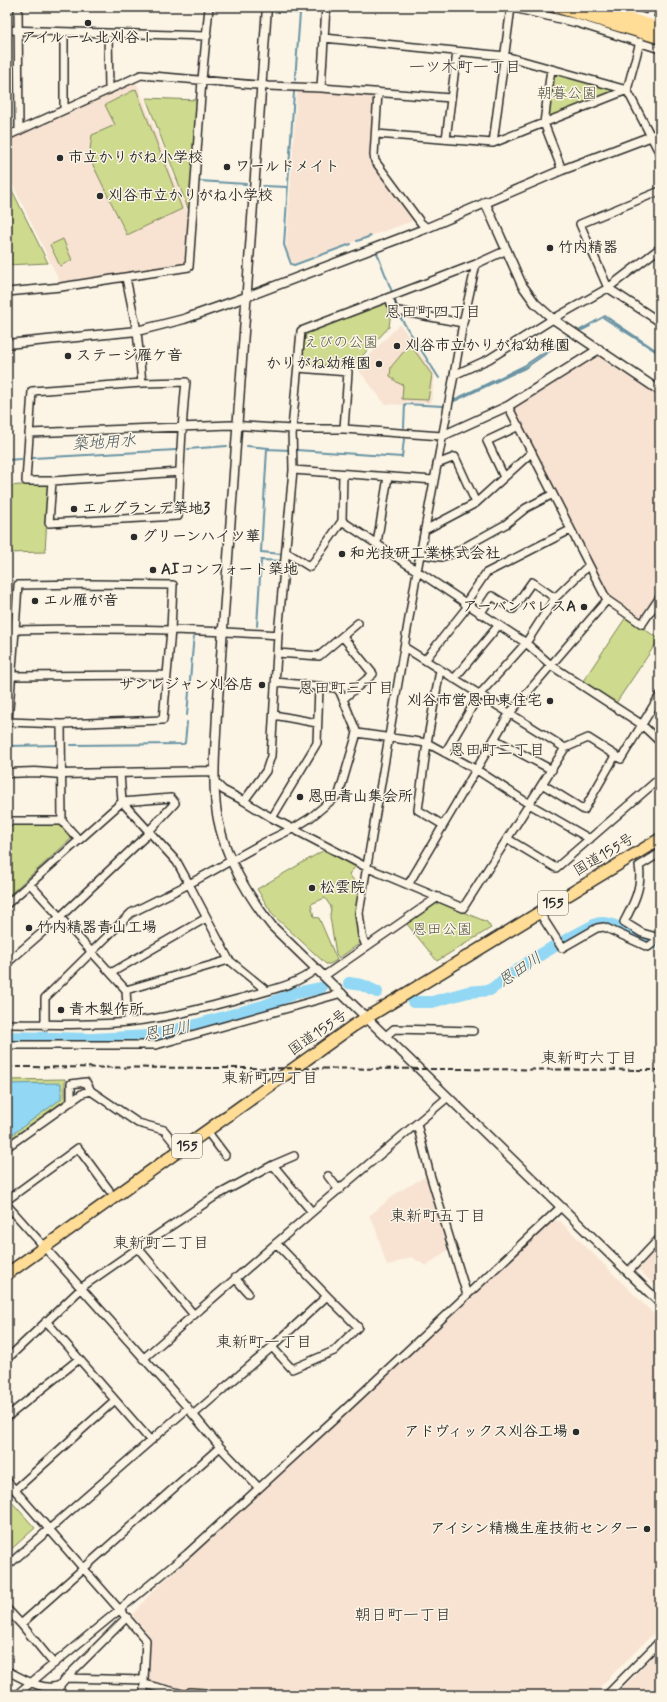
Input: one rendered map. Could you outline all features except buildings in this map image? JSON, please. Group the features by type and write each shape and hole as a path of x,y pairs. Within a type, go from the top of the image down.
{"highway":[{"path":"556,7 660,38"},
{"path":"590,7 660,28"},
{"name":"国道155号","path":"7,1274 367,1018 660,839"}],"street":[{"path":"18,7 19,131"},
{"path":"7,292 126,278 189,267 202,80 209,7"},
{"path":"267,7 236,426 214,771 217,812 232,861 243,884 272,926 660,1303"},
{"path":"321,88 326,7"},
{"path":"493,143 510,7 577,23 660,49"},
{"path":"610,7 660,23"},
{"path":"649,19 652,7"},
{"path":"7,30 207,36"},
{"path":"64,32 64,110"},
{"path":"108,34 109,90"},
{"path":"324,38 505,56 628,90"},
{"path":"640,42 628,90 660,154"},
{"path":"446,139 457,52"},
{"path":"551,69 544,123 562,170"},
{"path":"7,136 141,75 261,86 321,88 452,98"},
{"path":"376,134 493,143 628,90"},
{"path":"378,92 374,155 375,161 421,223 427,228"},
{"path":"7,344 137,331 184,319 427,228 562,170 660,134"},
{"path":"660,191 580,224 608,288 660,322"},
{"path":"485,202 522,285 535,303 552,319 660,391"},
{"path":"454,375 489,359 552,319 608,288 660,248"},
{"path":"244,801 266,771 271,756 278,635 293,470 292,429 301,331 476,264 507,250"},
{"path":"366,946 362,936 359,913 368,868 420,554 463,322 476,264"},
{"path":"126,278 137,331 142,383"},
{"path":"389,297 393,310 463,322"},
{"path":"30,433 236,426 292,429 344,429 442,436 508,406 599,349"},
{"path":"298,368 348,372 344,429"},
{"path":"52,481 49,523 178,516 180,472 181,428 186,382 142,383 32,391 26,481 52,481 180,472"},
{"path":"508,406 570,530 608,600 642,624 660,597"},
{"path":"504,477 487,441 518,426"},
{"path":"425,530 476,503 532,452"},
{"path":"437,464 455,456 476,503"},
{"path":"293,470 434,480"},
{"path":"286,552 310,567 342,521 343,474"},
{"path":"377,543 388,477"},
{"path":"420,554 441,558 452,554 506,524 526,508 553,494"},
{"path":"342,521 377,543 466,605 526,643 552,666 641,724 660,742"},
{"path":"425,660 466,605 486,573 570,530"},
{"path":"446,753 479,695 526,643 555,598 589,565"},
{"path":"480,614 492,596 513,609 532,582 555,598"},
{"path":"18,585 173,585 171,630 162,720 61,724 8,722 18,585"},
{"path":"408,885 509,714 608,600"},
{"path":"277,653 319,656 358,623"},
{"path":"454,679 498,626"},
{"path":"14,630 102,628 171,630 196,629 278,635"},
{"path":"342,637 373,674 343,699"},
{"path":"404,647 565,748"},
{"path":"440,670 427,743 418,810 444,825"},
{"path":"11,676 166,675"},
{"path":"45,1026 45,998 131,913 294,828 315,814 339,794 357,733 340,692 336,688 276,682"},
{"path":"272,818 317,743 319,687"},
{"path":"214,782 223,790 272,818 294,828 368,868 463,908 565,748 588,738 621,759 660,695"},
{"path":"274,715 317,723"},
{"path":"61,724 62,821 79,840"},
{"path":"357,733 427,743 477,770 529,804 590,839"},
{"path":"494,739 552,770"},
{"path":"542,784 584,810 615,756"},
{"path":"7,773 35,772 62,774 214,771"},
{"path":"120,773 122,802 177,862 229,960 267,991"},
{"path":"508,839 556,868 660,778"},
{"path":"7,904 122,802 171,798 175,803 150,831 60,917 7,963"},
{"path":"7,821 62,821"},
{"path":"660,854 639,866 641,875 638,888 633,906 624,922 642,933 660,938"},
{"path":"30,884 126,990 128,1022"},
{"path":"324,976 438,897"},
{"path":"539,912 562,948 597,928 604,927 648,947 660,938"},
{"path":"111,973 206,918"},
{"path":"126,990 229,960"},
{"path":"7,1024 45,1026 128,1022 164,1016 291,984 310,974 316,969"},
{"path":"7,1045 156,1045 342,993"},
{"path":"386,1036 394,1029 473,1031"},
{"path":"71,1102 71,1084 86,1082 91,1091 138,1123 164,1130 180,1150"},
{"path":"7,1147 87,1091 91,1091"},
{"path":"143,1359 235,1278 448,1097"},
{"path":"418,1124 429,1171 467,1295"},
{"path":"207,1131 225,1155"},
{"path":"7,1200 78,1148 109,1190"},
{"path":"7,1359 80,1288 214,1197 273,1165 294,1156"},
{"path":"273,1165 312,1212"},
{"path":"328,1176 339,1190"},
{"path":"7,1205 143,1359 194,1414 220,1447 259,1488"},
{"path":"16,1695 187,1554 560,1207"},
{"path":"628,1272 660,1238"},
{"path":"272,1347 292,1369 334,1351 358,1327 276,1243"},
{"path":"138,1248 194,1315"},
{"path":"235,1278 248,1293"},
{"path":"194,1414 272,1347 327,1296"},
{"path":"46,1321 150,1440"},
{"path":"7,1417 78,1359"},
{"path":"15,1490 115,1400"},
{"path":"7,1566 188,1408"},
{"path":"21,1624 220,1447"},
{"path":"7,1481 146,1640 144,1695"},
{"path":"7,1609 54,1664"},
{"path":"7,1671 31,1682 51,1687 60,1685 127,1617"},
{"path":"607,1695 660,1642"},
{"path":"66,1678 144,1682 187,1695 190,1692 205,1693"},
{"path":"60,1685 60,1695"}],"shaded area":[{"name":"刈谷市立かりがね小学校","path":"136,81 190,219 187,265 61,284 7,173 7,139"},
{"path":"297,91 375,95 369,160 418,219 293,264 286,249"},
{"name":"刈谷市立かりがね幼稚園","path":"400,324 435,375 431,403 404,402 403,405 385,404 357,368"},
{"path":"599,356 660,396 660,589 641,618 610,597 513,409"},
{"path":"428,1175 449,1249 426,1266 411,1257 387,1266 374,1224 369,1216 398,1192"},
{"path":"553,1221 560,1221 660,1320 660,1627 592,1695 207,1695 147,1682 150,1636 132,1615 152,1592"},
{"path":"660,1245 660,1290 638,1269"},
{"path":"660,1649 660,1695 618,1695 618,1693"}],"green space":[{"name":"朝暮公園","path":"554,73 613,89 614,92 550,117 548,115"},
{"path":"136,89 182,209 127,235 89,157 92,135 115,125 105,105"},
{"path":"146,98 198,100 189,211"},
{"path":"7,180 48,263 7,265"},
{"path":"63,239 72,260 60,266 50,245"},
{"name":"えびの公園","path":"387,301 391,311 389,327 351,368 303,365 301,362 303,335 306,332"},
{"path":"410,344 432,375 428,400 402,399 403,385 398,383 390,376 391,367"},
{"path":"49,483 45,552 7,553 7,486"},
{"path":"626,617 659,639 616,703 583,681"},
{"path":"62,823 72,834 71,839 7,897 7,824"},
{"name":"松雲院","path":"326,849 357,865 349,874 361,890 362,942 339,958 336,954 330,917 331,907 325,898 311,904 314,917 319,918 337,960 330,964 326,964 273,915 257,889"},
{"name":"恩田公園","path":"439,902 487,922 491,928 437,961 407,924"},
{"path":"65,1079 65,1100 7,1142 7,1080"},
{"path":"10,1500 35,1528 7,1553 7,1503"}],"water":[{"path":"61,1083 61,1099 7,1138 7,1084"}],"waterway":[{"name":"築地用水","path":"193,7 203,7"},
{"name":"築地用水","path":"212,7 258,10"},
{"name":"築地用水","path":"277,11 300,13 295,80"},
{"name":"築地用水","path":"294,92 284,245 291,264 294,265 351,244"},
{"path":"199,181 246,184"},
{"path":"263,186 288,187"},
{"name":"築地用水","path":"357,241 371,236"},
{"name":"築地用水","path":"377,253 392,292"},
{"name":"築地用水","path":"394,298 397,306"},
{"name":"築地用水","path":"580,330 605,316 660,353"},
{"name":"築地用水","path":"400,317 439,378"},
{"name":"築地用水","path":"604,318 660,354"},
{"name":"築地用水","path":"582,330 590,326"},
{"name":"築地用水","path":"452,401 524,366 568,336"},
{"name":"築地用水","path":"452,402 525,368 570,337"},
{"name":"築地用水","path":"404,427 405,404 443,406"},
{"name":"築地用水","path":"296,450 402,457 404,439"},
{"name":"築地用水","path":"188,449 227,446"},
{"name":"築地用水","path":"247,446 269,448"},
{"path":"282,554 261,552 267,449 290,450"},
{"name":"築地用水","path":"33,458 176,450"},
{"name":"築地用水","path":"7,460 21,459"},
{"path":"257,626 261,560 282,561"},
{"path":"187,715 194,634 196,634"},
{"path":"71,745 183,744 185,743 187,722"},
{"path":"7,746 59,745"},
{"name":"恩田川","path":"564,941 596,924 601,923 611,925 634,937 650,941"},
{"name":"恩田川","path":"413,1002 432,1002 468,992 490,990 530,961 555,946"},
{"name":"恩田川","path":"349,983 362,985 377,992"},
{"name":"恩田川","path":"7,1037 92,1039 148,1036 196,1025 263,1006 296,993 321,988"}],"railway":[{"path":"7,1067 660,1070"}],"place":[{"name":"アイルーム北刈谷Ⅰ","path":"88,23"},
{"name":"市立かりがね小学校","path":"60,158"},
{"name":"ワールドメイト","path":"227,167"},
{"name":"刈谷市立かりがね小学校","path":"100,196"},
{"name":"竹内精器","path":"550,248"},
{"name":"刈谷市立かりがね幼稚園","path":"397,346"},
{"name":"ステージ雁ケ音","path":"68,356"},
{"name":"かりがね幼稚園","path":"379,364"},
{"name":"エルグランデ築地3","path":"74,509"},
{"name":"グリーンハイツ華","path":"134,537"},
{"name":"和光技研工業株式会社","path":"342,554"},
{"name":"AIコンフォート築地","path":"153,570"},
{"name":"エル雁が音","path":"35,601"},
{"name":"アーバンパレスA","path":"584,607"},
{"name":"サンレジャン刈谷店","path":"262,685"},
{"name":"刈谷市営恩田東住宅","path":"550,701"},
{"name":"恩田青山集会所","path":"300,797"},
{"name":"松雲院","path":"312,888"},
{"name":"竹内精器青山工場","path":"29,928"},
{"name":"青木製作所","path":"61,1010"},
{"name":"アドヴィックス刈谷工場","path":"576,1432"},
{"name":"アイシン精機生産技術センター","path":"647,1529"}],"district":[{"name":"一ツ木町一丁目","path":"465,67"},
{"name":"恩田町四丁目","path":"433,312"},
{"name":"恩田町三丁目","path":"346,688"},
{"name":"恩田町二丁目","path":"497,750"},
{"name":"東新町六丁目","path":"589,1058"},
{"name":"東新町四丁目","path":"270,1078"},
{"name":"東新町五丁目","path":"438,1216"},
{"name":"東新町二丁目","path":"161,1243"},
{"name":"東新町一丁目","path":"264,1342"},
{"name":"朝日町一丁目","path":"403,1615"}]}
